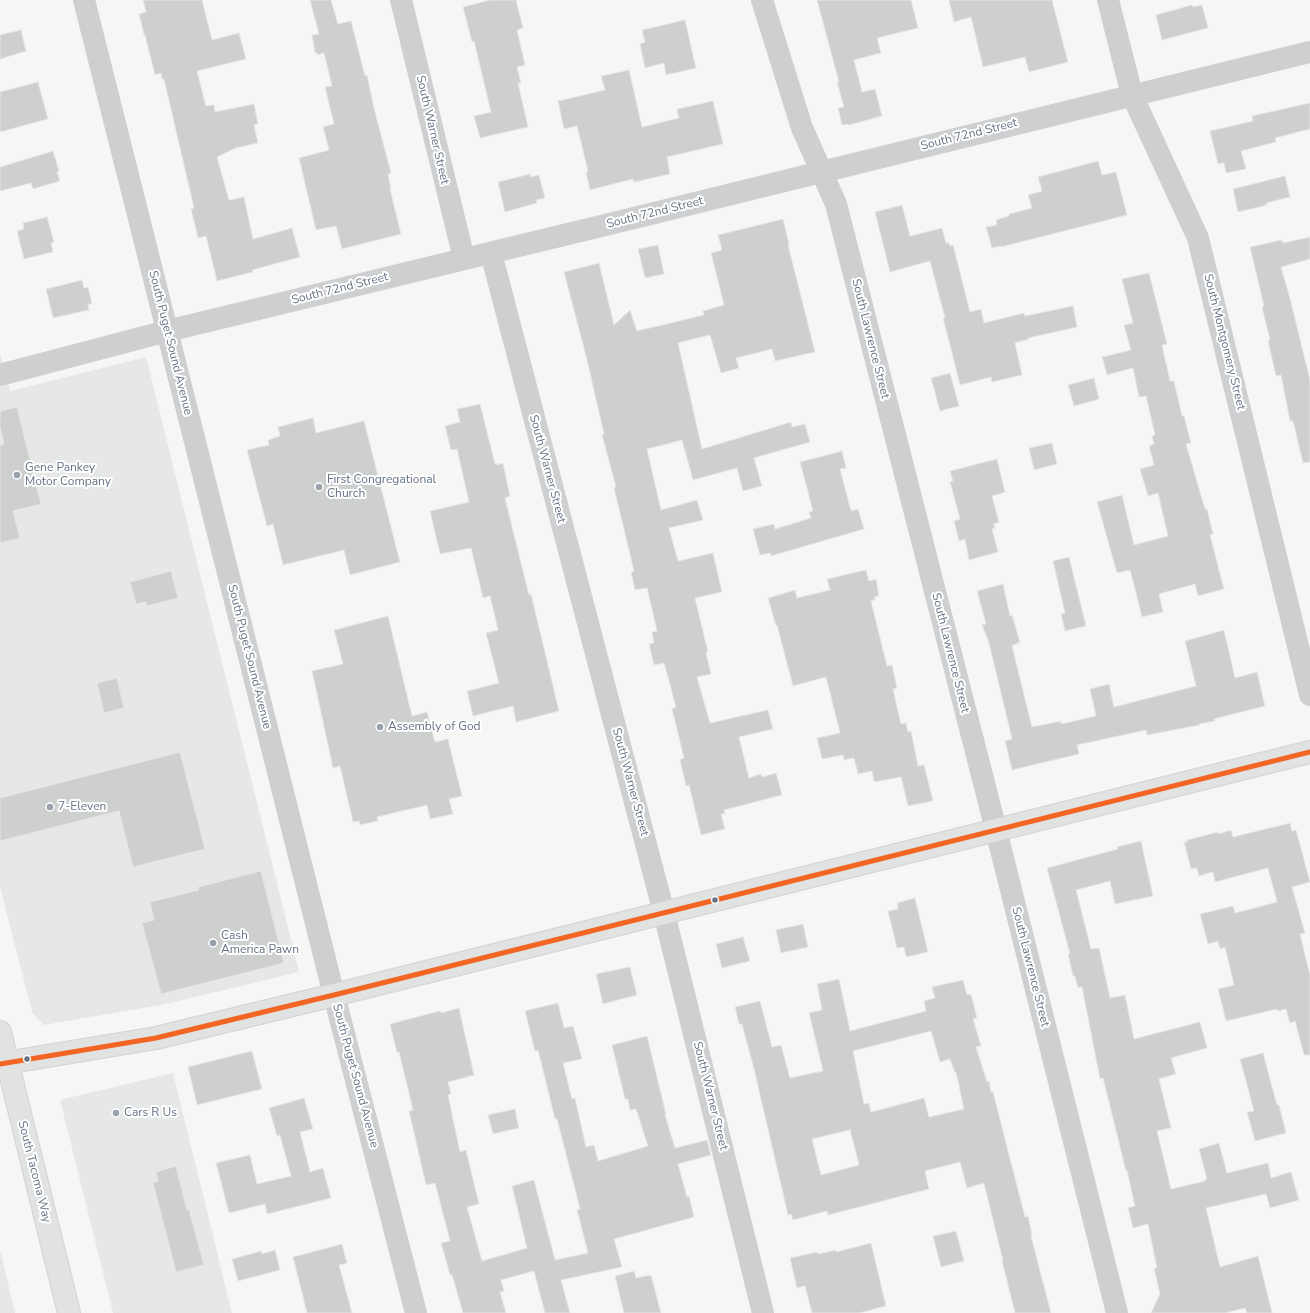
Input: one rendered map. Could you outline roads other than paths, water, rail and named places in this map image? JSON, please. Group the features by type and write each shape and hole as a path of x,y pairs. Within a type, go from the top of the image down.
{"main road":[{"path":"4,1063 156,1038 1310,752"},
{"name":"South Tacoma Way","path":"0,1032 4,1063 69,1313"}],"street":[{"name":"South Puget Sound Avenue","path":"84,0 334,995 416,1313"},
{"name":"South Warner Street","path":"401,0 464,259"},
{"name":"South Lawrence Street","path":"762,0 802,128 836,204 996,830 1117,1313"},
{"name":"South Montgomery Street","path":"1108,0 1132,95 1198,238 1310,695"},
{"name":"South 72nd Street","path":"0,375 167,331 1310,52"},
{"name":"South Warner Street","path":"491,253 664,913 764,1313"}],"place":[{"name":"Gene Pankey Motor Company","path":"17,475"},
{"name":"First Congregational Church","path":"319,487"},
{"name":"Assembly of God","path":"380,727"},
{"name":"7-Eleven","path":"50,807"},
{"name":"Cash America Pawn","path":"213,943"},
{"name":"Cars R Us","path":"116,1113"}]}
